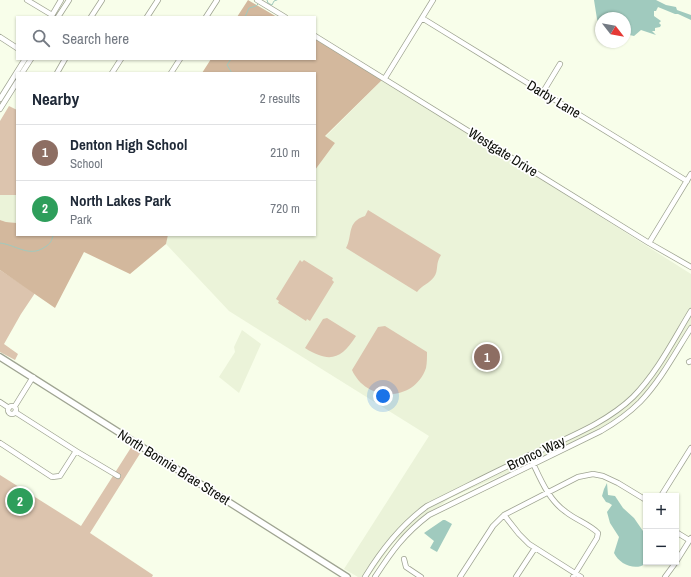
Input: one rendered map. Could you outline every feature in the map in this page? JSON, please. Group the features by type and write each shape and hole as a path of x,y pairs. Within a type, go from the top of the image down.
{"main road":[{"name":"North Bonnie Brae Street","path":"0,357 347,577"}],"street":[{"path":"27,0 51,16 62,0"},
{"path":"59,16 70,0"},
{"path":"92,16 102,0"},
{"path":"148,16 158,0"},
{"path":"207,16 217,0"},
{"path":"257,0 282,16"},
{"path":"385,78 433,0"},
{"name":"Darby Lane","path":"422,18 687,180"},
{"path":"0,37 16,47"},
{"name":"Westgate Drive","path":"316,37 649,243 691,267"},
{"path":"17,72 24,60"},
{"path":"23,72 30,60"},
{"path":"58,72 64,60"},
{"path":"113,72 120,60"},
{"path":"172,72 179,60"},
{"path":"543,92 560,64"},
{"path":"0,99 16,73"},
{"path":"0,109 16,84"},
{"path":"0,85 6,89"},
{"path":"649,243 691,174"},
{"name":"Bronco Way","path":"365,577 392,538 427,506 529,455 582,431 624,405 648,380 691,311"},
{"name":"Bronco Way","path":"375,577 395,546 429,515 601,431 631,410 655,384 691,328"},
{"path":"15,412 15,406 33,377"},
{"path":"0,402 9,408 10,413 13,414 15,412 118,476"},
{"path":"9,408 11,406 15,406"},
{"path":"0,443 52,476 60,476 76,451"},
{"path":"663,493 691,448"},
{"path":"529,455 547,492 554,502 565,512 596,531 598,534 574,575"},
{"path":"460,577 493,526 504,515 547,492 582,476 598,475 613,480 643,498"},
{"path":"504,515 519,534 535,548 574,575 581,577"},
{"path":"679,534 690,539 679,557"},
{"path":"516,577 535,548"},
{"path":"404,559 406,567 421,577"},
{"path":"665,577 674,565"}],"shaded area":[{"path":"248,0 275,16 238,16"},
{"path":"316,40 383,79 325,136 335,143 316,169 316,72 203,72 210,60 316,60"},
{"path":"383,79 691,274 691,326 650,389 615,423 592,436 450,498 394,542 369,577 358,577 344,569 429,436 229,311 166,244 168,236 316,236 316,169 335,143 325,137"},
{"path":"9,106 16,110 16,195 0,195 0,121"},
{"path":"0,195 16,195 16,223 0,220"},
{"path":"368,210 441,255 434,277 417,292 346,248 352,226 355,222 365,216"},
{"path":"0,220 16,223 16,236 168,236 166,244 130,274 84,252 55,308 0,270"},
{"path":"300,260 302,262 304,260 333,278 332,280 334,282 310,321 307,319 306,321 278,303 279,301 276,299"},
{"path":"0,270 35,293 4,344 18,354 15,360 0,352"},
{"path":"327,318 356,336 345,350 334,357 321,356 305,348 323,319"},
{"path":"385,326 427,352 426,368 420,379 411,388 390,394 378,393 368,388 359,381 352,370 378,327"},
{"path":"242,330 261,344 239,393 219,377 235,352 234,347"},
{"path":"132,446 141,452 90,533 153,575 152,577 0,577 0,475 81,526"}],"water":[{"path":"594,0 656,0 666,5 676,7 677,10 691,15 691,20 658,7 656,11 654,11 654,16 661,21 659,23 661,25 660,27 655,28 655,31 652,31 656,35 641,30 634,36 631,35 631,12 596,12"},
{"path":"607,483 608,495 615,496 623,508 634,518 643,531 643,565 641,566 637,567 623,563 614,553 619,537 610,523 607,512 612,505 606,502 602,496"},
{"path":"443,520 452,524 437,552 430,548 434,541 424,533"}],"waterway":[{"path":"267,0 268,3 272,5 274,1 277,0"},
{"path":"245,16 249,8 258,4"},
{"path":"230,60 227,65 231,72"},
{"path":"0,243 23,250 34,251 48,245 53,236"}],"place":[{"name":"Denton High School","path":"487,357"},
{"name":"North Lakes Park","path":"20,501"}]}
